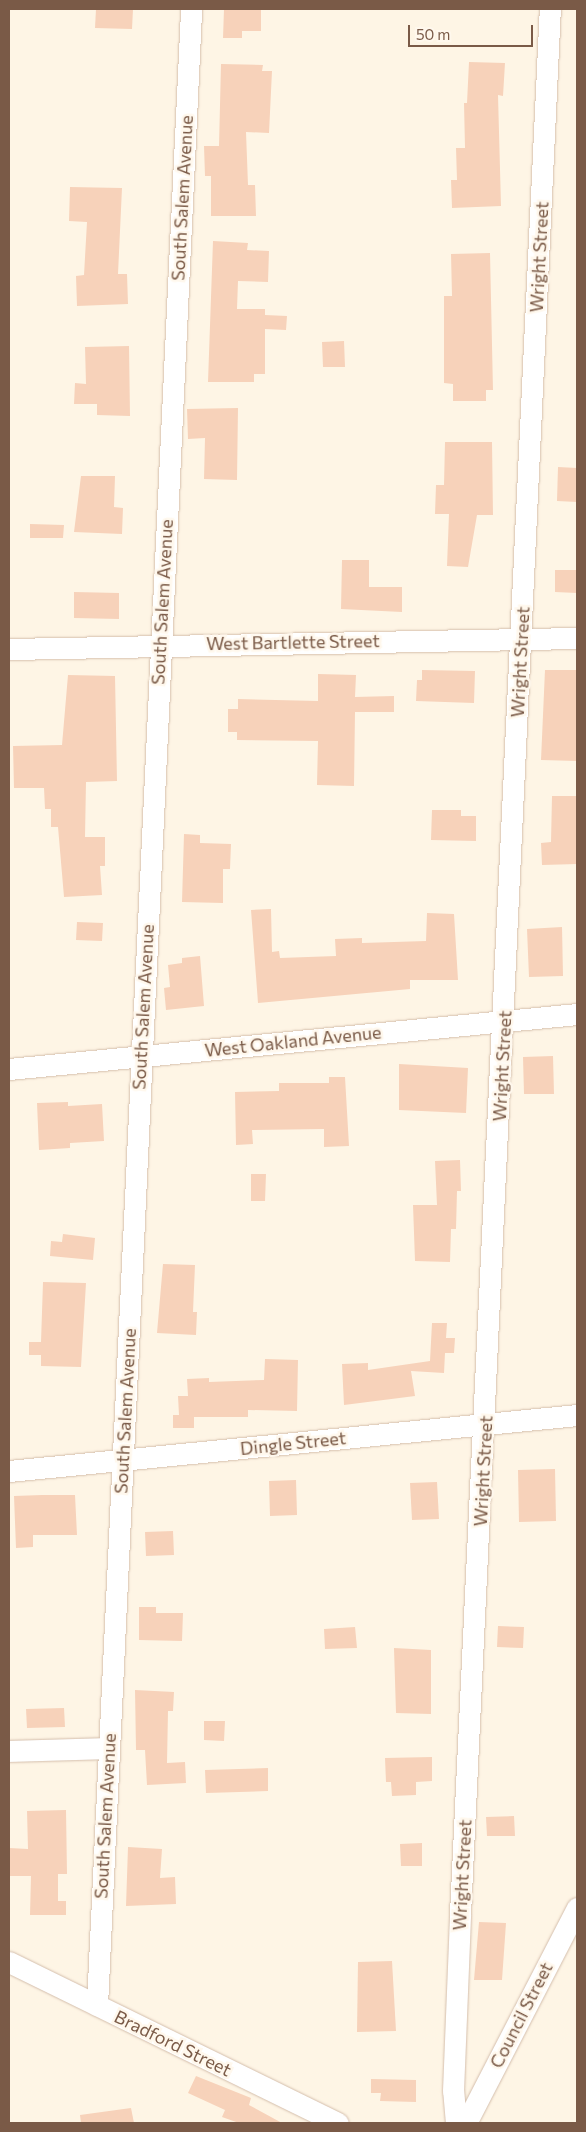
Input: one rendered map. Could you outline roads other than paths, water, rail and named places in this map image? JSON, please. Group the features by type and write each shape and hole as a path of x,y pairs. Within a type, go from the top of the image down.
{"street":[{"name":"South Salem Avenue","path":"97,2005 191,9"},
{"name":"Wright Street","path":"456,2123 453,2091 460,1914 485,1424 550,9"},
{"name":"West Bartlette Street","path":"9,649 577,638"},
{"name":"West Oakland Avenue","path":"9,1069 577,1014"},
{"name":"Dingle Street","path":"9,1471 577,1415"},
{"path":"9,1752 108,1748"},
{"name":"Council Street","path":"466,2123 577,1908"},
{"name":"Bradford Street","path":"9,1962 338,2123"}]}
